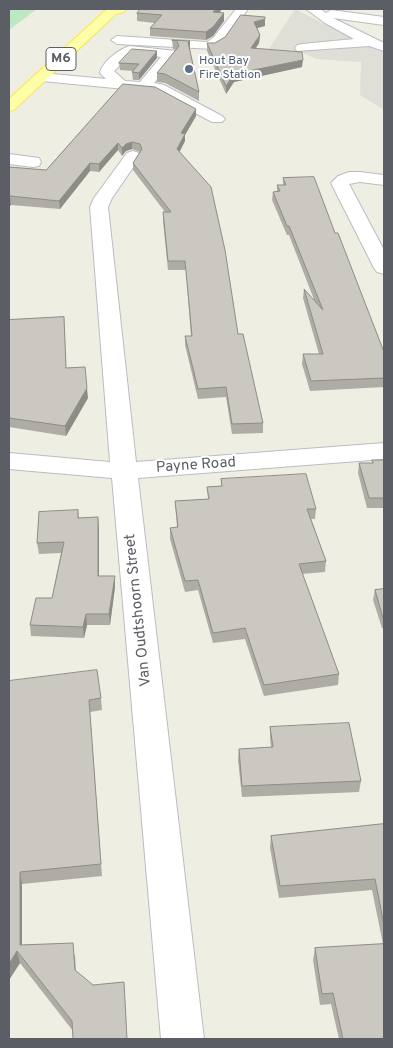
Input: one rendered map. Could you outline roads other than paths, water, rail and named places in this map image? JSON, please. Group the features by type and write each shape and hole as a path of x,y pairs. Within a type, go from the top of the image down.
{"main road":[{"name":"M6","path":"11,103 42,77 114,9"}],"street":[{"path":"117,40 209,46 219,40 242,9"},
{"path":"312,9 341,16 384,21"},
{"path":"312,9 329,22 369,42 384,47"},
{"path":"302,48 369,42"},
{"path":"120,83 107,73 107,70 127,51 170,53 145,85"},
{"path":"42,77 145,85 164,90 217,119"},
{"name":"Van Oudtshoorn Street","path":"133,156 112,184 99,207 124,471 183,1039"},
{"path":"9,159 33,162"},
{"path":"384,180 350,177 344,178 340,183 384,268"},
{"name":"Payne Road","path":"9,462 124,471 384,451"}],"place":[{"name":"Hout Bay Fire Station","path":"189,69"}]}
